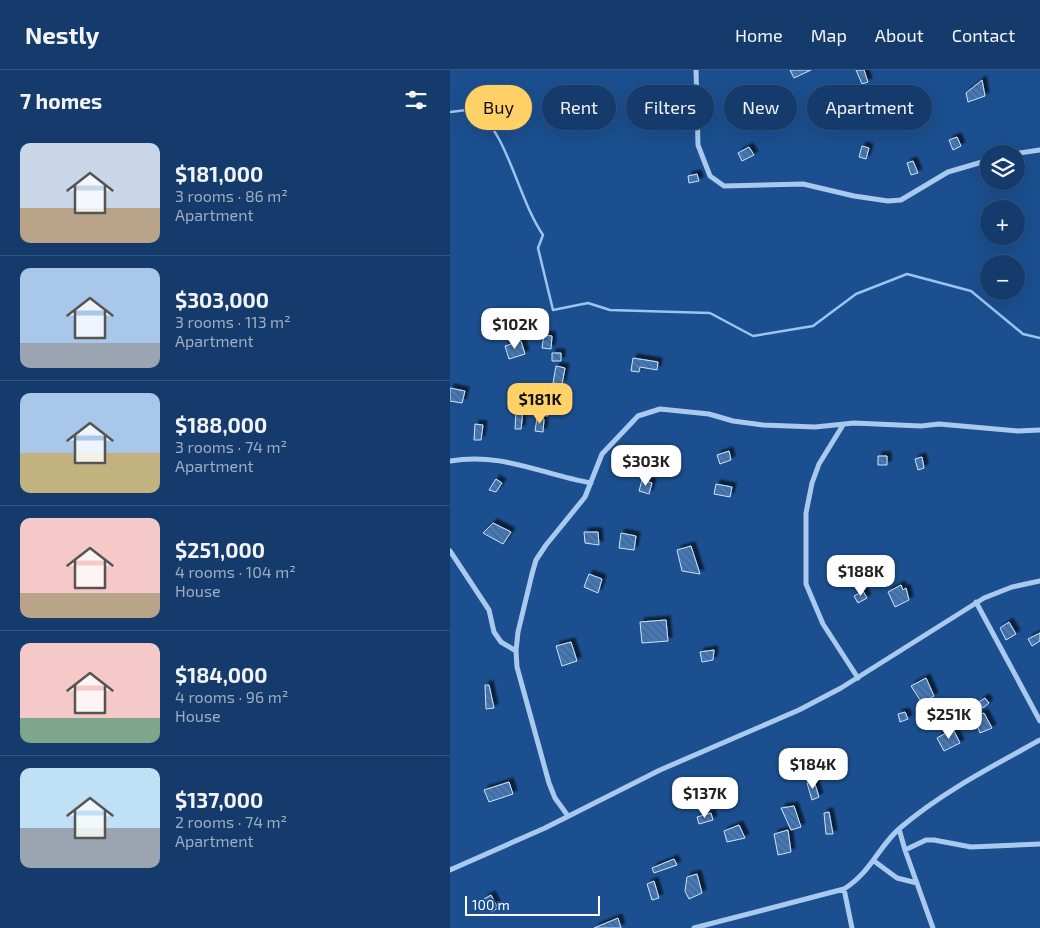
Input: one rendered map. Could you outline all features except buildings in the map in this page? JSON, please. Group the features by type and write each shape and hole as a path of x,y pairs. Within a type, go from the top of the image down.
{"street":[{"path":"696,70 698,145 710,176 724,186 803,184 888,202 901,200 948,172 980,163"},
{"path":"1025,152 1040,150"},
{"path":"568,816 555,798 549,783 518,667 516,651 518,632 536,560 585,497 595,469 608,447 638,416 660,410 690,411 763,425 815,427 843,425 921,426 940,424 1018,431 1040,430"},
{"path":"843,425 819,464 812,483 806,513 806,584 823,624 858,678"},
{"path":"450,461 472,457 507,460 565,478 591,482"},
{"path":"450,551 489,610 494,632 501,642 516,651"},
{"path":"450,870 568,816 660,770 782,718 858,678 976,602 993,594 1040,581"},
{"path":"976,602 1040,722"},
{"path":"694,928 844,889 857,881 899,829 938,800 1040,740"},
{"path":"899,829 932,928"},
{"path":"906,850 926,840 971,847 1040,844"},
{"path":"874,861 897,878 916,883"},
{"path":"844,889 852,928"}],"waterway":[{"path":"450,112 475,109 496,134 526,204 543,235 538,248 553,310 588,303 610,310 710,313 753,336 813,326 856,294 907,274 971,291 1023,334 1040,338"}]}
